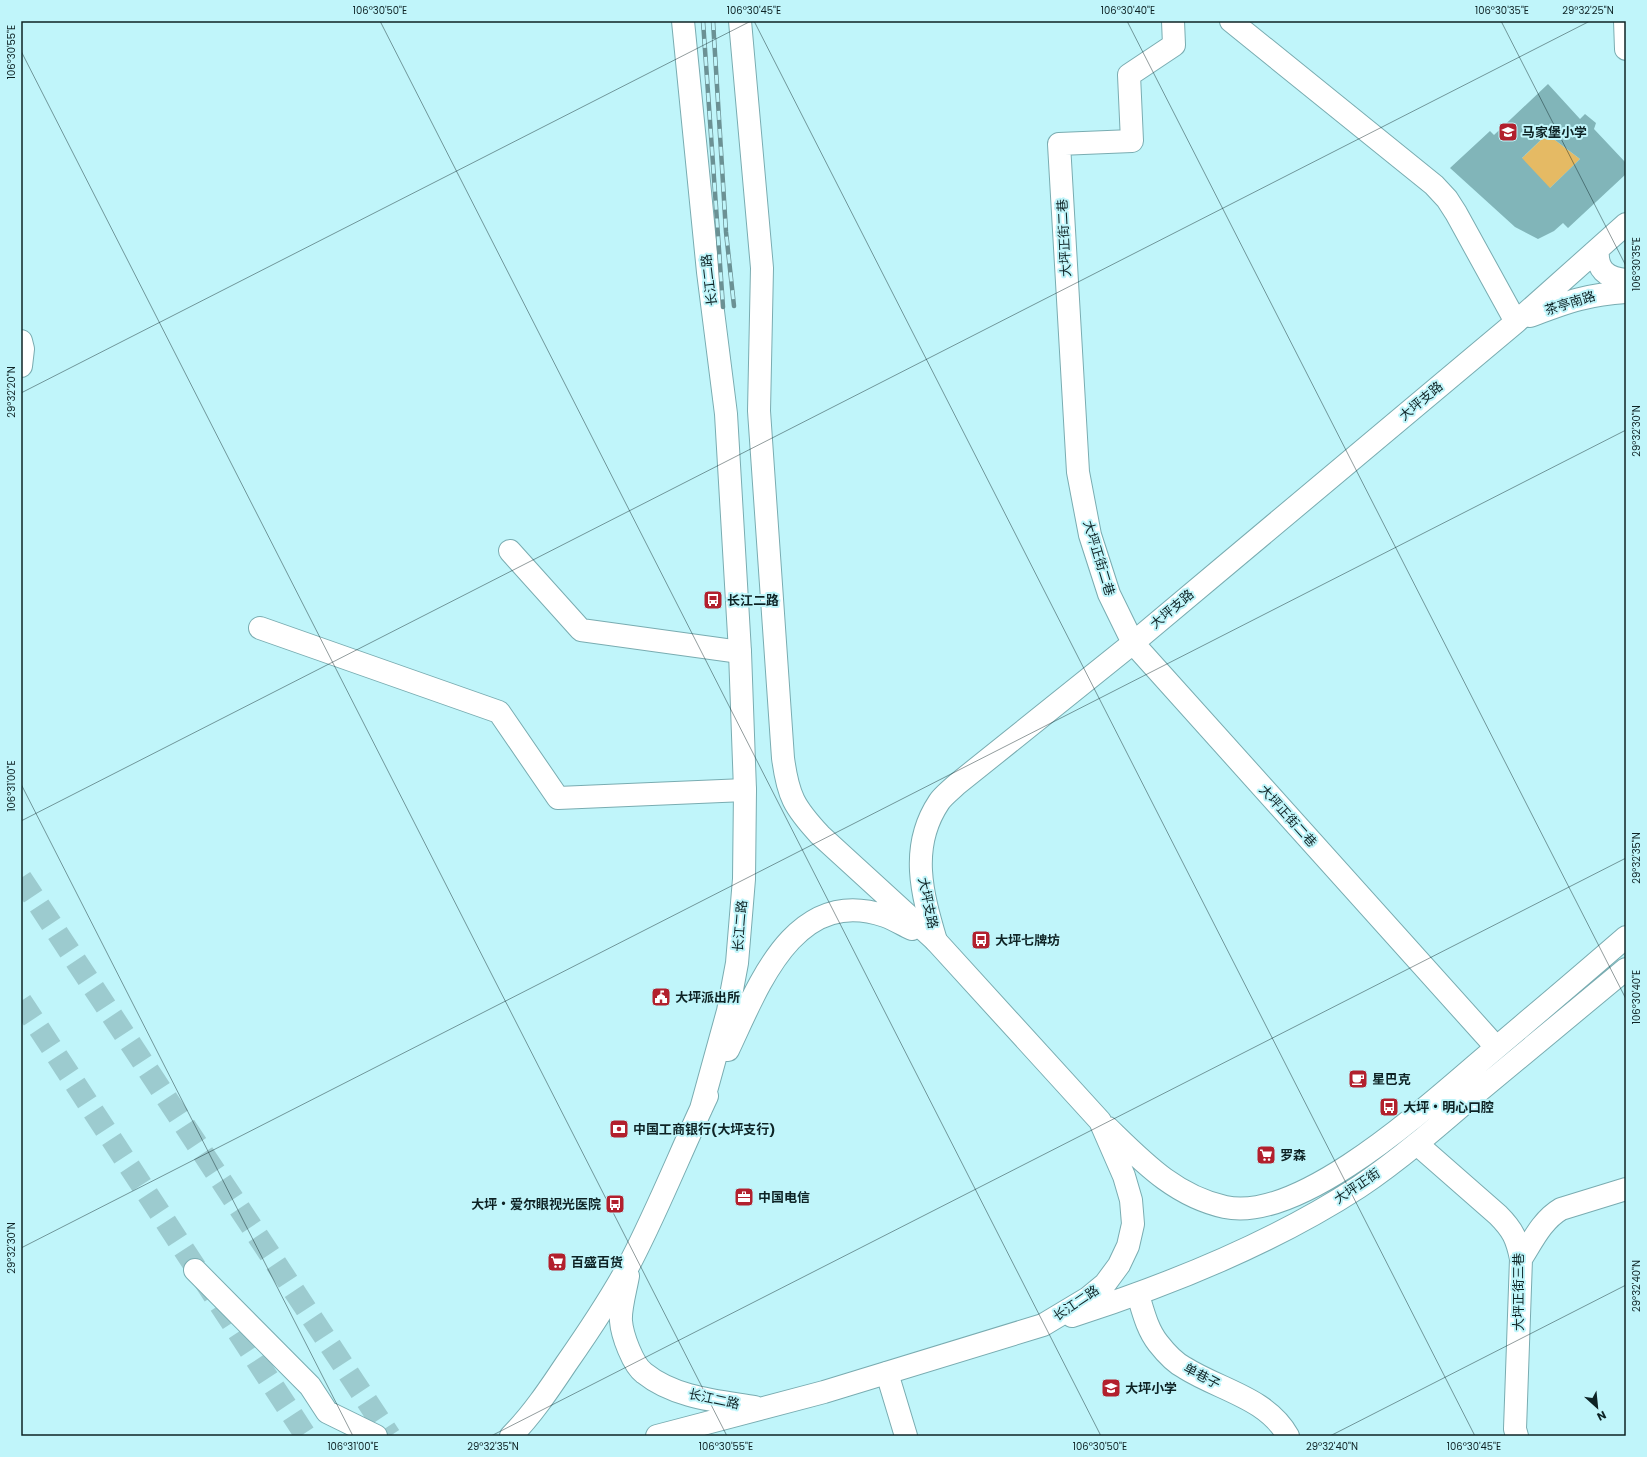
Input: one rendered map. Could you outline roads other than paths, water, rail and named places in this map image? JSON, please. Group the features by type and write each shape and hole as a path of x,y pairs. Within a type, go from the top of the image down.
{"main road":[{"name":"长江二路","path":"683,21 708,272 726,414 740,652 745,790 744,880 737,963 728,1011 700,1109"},
{"name":"长江二路","path":"657,1436 886,1373 1043,1325 1088,1298 1105,1284 1119,1266 1128,1246 1133,1224 1130,1200 1124,1176 1100,1121 936,941 820,835 805,819 793,802 786,781 782,750 759,411 762,268 740,21"},
{"name":"大坪正街二巷","path":"1173,21 1174,45 1129,75 1132,141 1059,144 1078,472 1090,535 1109,594 1133,643 1496,1047"},
{"path":"1231,21 1434,185 1456,213 1516,322"},
{"path":"1625,21 1626,49"},
{"name":"大坪支路","path":"936,941 925,902 921,882 920,863 922,843 929,820 940,801 956,785 1133,643 1516,322 1626,224"},
{"path":"1598,249 1597,258 1600,267 1614,278 1626,280"},
{"name":"茶亭南路","path":"1516,322 1585,297 1602,293 1626,292"},
{"path":"21,341 23,349 21,366"},
{"path":"510,551 581,630 740,652"},
{"path":"260,628 499,712 558,798 745,790"},
{"name":"长江二路","path":"511,1436 519,1428 552,1384 588,1333 630,1262 679,1161 700,1109 762,977 779,952 794,936 812,922 831,914 851,910 886,916 936,941"},
{"name":"大坪正街","path":"1100,1121 1149,1168 1184,1192 1226,1208 1249,1209 1272,1205 1297,1195 1329,1178 1402,1127 1626,937"},
{"name":"大坪正街","path":"1043,1325 1138,1295 1224,1259 1314,1214 1359,1186 1417,1144 1626,969"},
{"name":"大坪正街三巷","path":"1417,1144 1498,1215 1510,1228 1518,1242 1521,1259 1515,1429 1517,1436"},
{"path":"1521,1259 1546,1219 1554,1213 1561,1209 1626,1189"},
{"name":"长江二路","path":"630,1262 621,1321 627,1348 643,1373 666,1386 693,1396 761,1408"},
{"path":"195,1270 310,1386 327,1412 376,1436"},
{"name":"单巷子","path":"1138,1295 1151,1332 1170,1356 1183,1368 1262,1407 1278,1420 1288,1436"},
{"path":"886,1373 906,1436"}],"tunnel":[{"path":"21,878 390,1436"},
{"path":"21,1001 306,1436"}],"railway":[{"path":"703,21 723,307"},
{"path":"713,21 726,232 734,306"}],"place":[{"name":"马家堡小学","path":"1508,132"},
{"name":"长江二路","path":"713,600"},
{"name":"大坪七牌坊","path":"981,940"},
{"name":"大坪派出所","path":"661,997"},
{"name":"星巴克","path":"1358,1079"},
{"name":"大坪‧明心口腔","path":"1389,1107"},
{"name":"中国工商银行(大坪支行)","path":"619,1129"},
{"name":"罗森","path":"1266,1155"},
{"name":"中国电信","path":"744,1197"},
{"name":"大坪‧爱尔眼视光医院","path":"615,1204"},
{"name":"百盛百货","path":"557,1262"},
{"name":"大坪小学","path":"1111,1388"}]}
